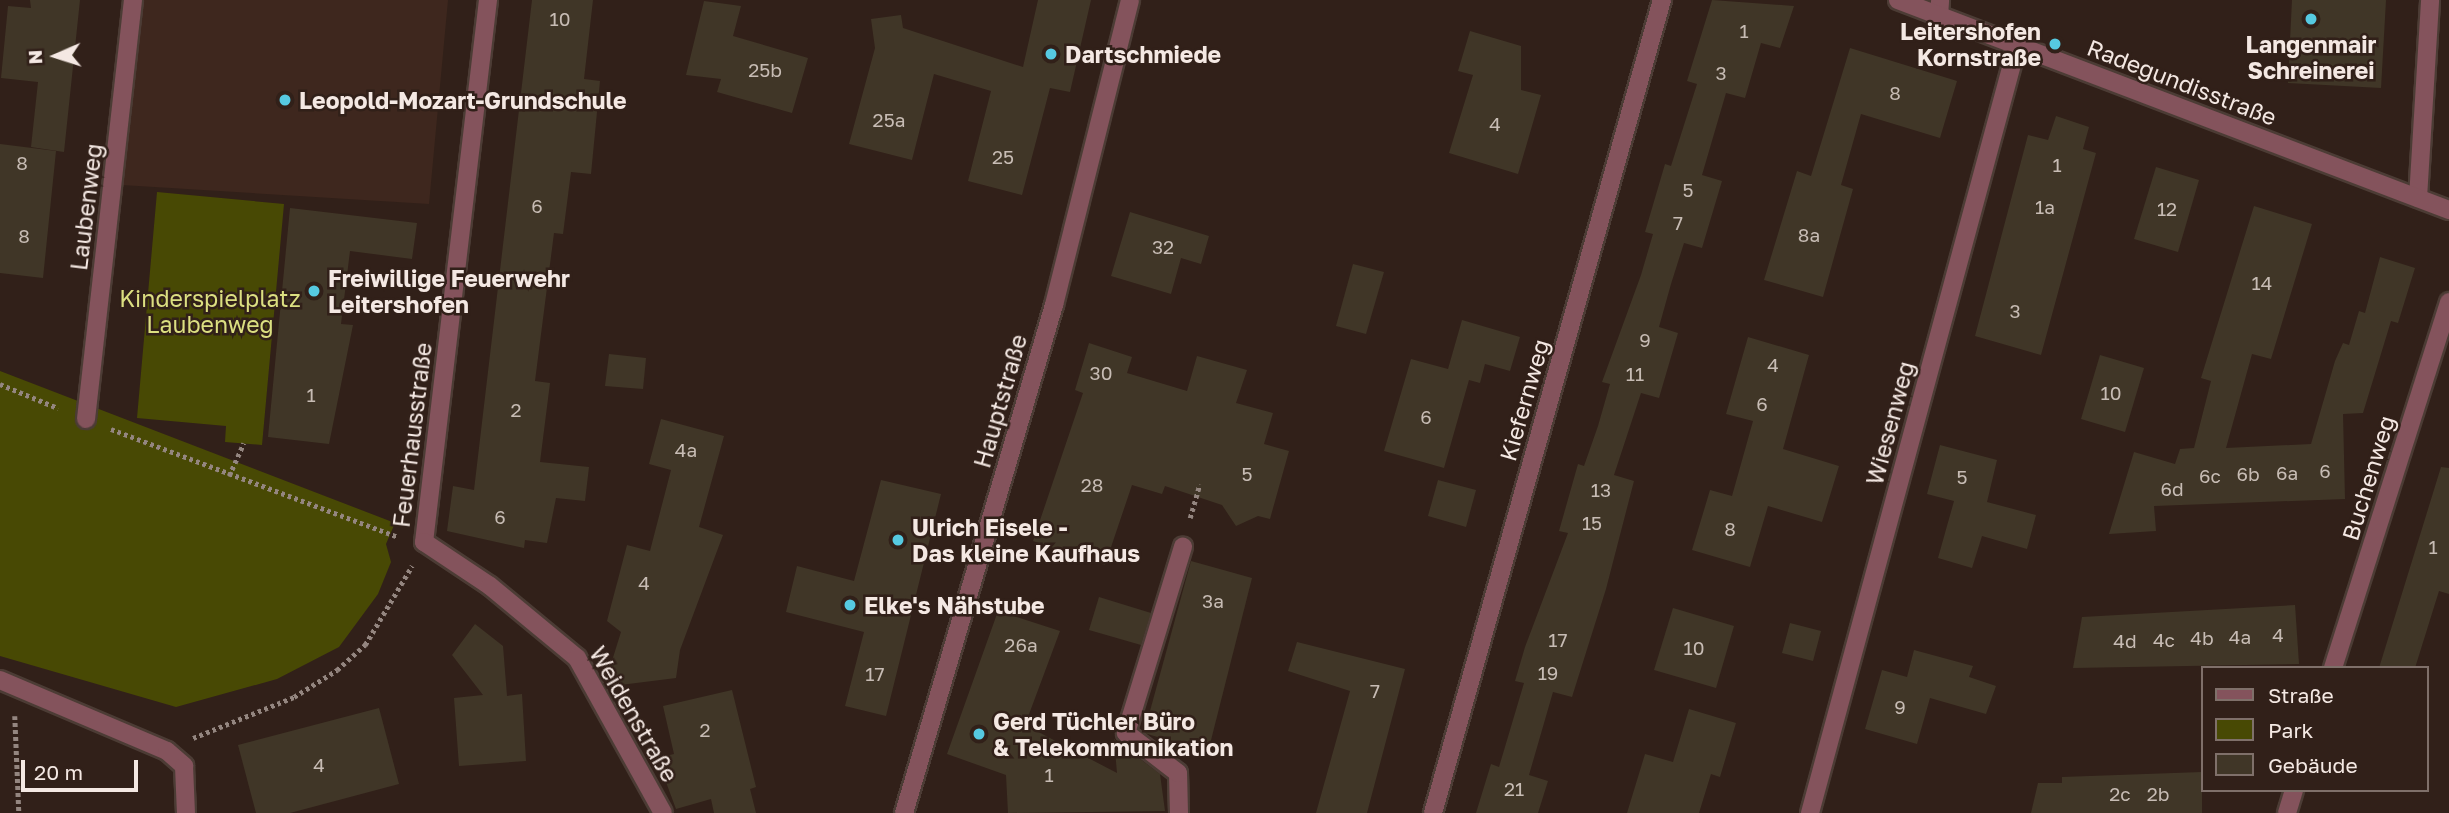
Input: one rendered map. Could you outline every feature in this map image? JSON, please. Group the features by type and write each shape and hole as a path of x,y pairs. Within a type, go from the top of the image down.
{"street":[{"name":"Laubenweg","path":"86,419 133,0"},
{"name":"Feuerhausstraße","path":"424,542 488,0"},
{"name":"Hauptstraße","path":"904,813 1054,305 1130,0"},
{"name":"Kiefernweg","path":"1433,813 1662,0"},
{"name":"Radegundisstraße","path":"1898,0 1940,8 2017,46 2449,211"},
{"path":"2418,198 2430,0"},
{"name":"Wiesenweg","path":"1810,813 2017,46"},
{"name":"Buchenweg","path":"2334,666 2449,302"},
{"name":"Weidenstraße","path":"424,542 490,586 577,659 663,813"},
{"path":"1179,813 1178,773 1126,733 1183,546"},
{"path":"0,680 166,751 184,766 186,813"},
{"path":"2287,813 2293,792"}],"path":[{"path":"0,384 229,476 424,542 372,636 337,670 294,697 166,751"},
{"path":"229,476 244,443"},
{"path":"1183,546 1200,484"},
{"path":"16,739 19,813"}],"shaded area":[{"name":"Leopold-Mozart-Grundschule","path":"141,0 448,0 429,204 122,185"}],"green space":[{"name":"Kinderspielplatz Laubenweg","path":"157,192 284,204 262,445 225,442 226,426 137,418"},
{"path":"0,371 395,523 386,544 391,562 378,594 339,647 277,679 176,707 0,656"}],"building":[{"path":"30,0 80,0 64,152 31,147 38,82 1,78 8,6 31,8"},
{"path":"532,0 593,0 584,79 600,81 591,174 571,172 563,234 554,233 535,381 550,383 540,462 589,467 585,501 556,498 547,543 525,540 524,548 447,531 453,486 474,490"},
{"path":"1038,0 1091,0 1070,92 1050,88 1022,195 968,181 991,91 934,74 912,160 849,144 875,48 871,19 901,15 903,28 1023,67"},
{"path":"1712,0 1794,6 1780,48 1761,43 1745,98 1726,93 1702,175 1722,181 1702,248 1684,243 1671,284 1659,327 1678,333 1659,398 1641,393 1614,475 1634,481 1606,589 1572,697 1553,692 1529,775 1548,781 1538,813 1476,813 1491,764 1499,767 1524,683 1515,681 1525,647 1568,533 1559,531 1578,464 1584,466 1598,426 1610,384 1602,382 1653,234 1645,232 1665,164 1671,166 1697,84 1687,81"},
{"path":"2292,0 2386,0 2381,88 2288,83"},
{"path":"704,1 741,6 733,36 808,58 792,113 717,92 721,79 686,75"},
{"path":"1470,31 1521,46 1521,90 1541,95 1518,174 1449,153 1473,75 1458,71"},
{"path":"1850,48 1957,81 1940,138 1861,114 1841,185 1853,189 1823,297 1764,280 1797,171 1811,176"},
{"path":"2056,116 2089,127 2083,149 2096,153 2041,355 1975,336 2028,135 2048,140"},
{"path":"0,144 56,151 43,278 0,273"},
{"path":"2156,167 2199,180 2178,252 2134,239"},
{"path":"2254,206 2312,224 2271,359 2252,354 2226,448 2311,444 2335,361 2343,343 2349,345 2359,311 2365,313 2380,257 2415,268 2398,323 2391,321 2363,413 2343,414 2345,499 2154,506 2156,531 2109,534 2134,452 2175,464 2180,449 2194,448 2211,381 2201,378"},
{"name":"Freiwillige Feuerwehr Leitershofen","path":"290,208 417,223 412,259 350,251 341,324 353,325 329,444 268,437"},
{"path":"1130,212 1209,236 1201,264 1181,258 1171,294 1111,276"},
{"path":"1353,264 1384,272 1366,334 1336,326"},
{"path":"1462,320 1520,337 1510,371 1485,364 1480,383 1469,380 1444,468 1384,451 1411,359 1448,369"},
{"path":"1748,337 1809,355 1783,449 1839,466 1822,522 1768,506 1750,567 1692,550 1710,490 1732,496 1753,421 1726,414"},
{"path":"1089,343 1132,357 1127,373 1187,391 1197,356 1247,370 1236,403 1273,413 1264,444 1289,451 1270,519 1258,516 1236,526 1222,505 1165,486 1162,494 1132,485 1105,565 1033,541 1083,393 1075,390"},
{"path":"609,354 646,358 643,389 605,386"},
{"path":"2100,355 2144,368 2125,432 2081,419"},
{"path":"661,419 724,436 699,527 723,535 680,650 676,678 620,685 611,664 621,632 607,621 627,545 650,551 671,470 649,464"},
{"path":"1940,445 1997,460 1987,502 2036,515 2027,549 1982,536 1972,568 1938,558 1954,501 1927,494"},
{"path":"2441,467 2449,468 2449,594 2439,591 2416,666 2380,666"},
{"path":"881,480 941,494 886,716 845,706 864,632 786,612 797,566 854,581"},
{"path":"1438,480 1476,490 1466,527 1428,516"},
{"path":"1191,561 1252,578 1208,752 1144,733"},
{"path":"1099,597 1151,613 1141,645 1089,630"},
{"path":"2295,605 2299,664 2073,668 2082,617"},
{"path":"1673,608 1734,626 1716,688 1654,670"},
{"path":"998,611 1060,631 1025,725 1117,773 1114,739 1160,774 1165,811 1008,813 1006,775 947,754"},
{"path":"1790,623 1821,631 1813,661 1782,653"},
{"path":"475,624 503,646 507,696 522,694 526,761 459,766 454,698 483,695 452,655"},
{"path":"1297,642 1405,669 1367,813 1316,813 1350,691 1288,671"},
{"path":"1914,650 1973,666 1969,677 1996,686 1986,714 1930,698 1917,744 1865,729 1882,670 1907,677"},
{"path":"732,690 756,787 750,789 756,813 714,813 711,799 676,809 657,758 674,754 663,706"},
{"path":"379,708 399,784 290,813 256,813 238,745"},
{"path":"1689,709 1736,723 1720,777 1711,774 1699,813 1627,813 1645,754 1673,762"},
{"path":"2200,772 2202,813 2031,813 2038,783 2062,783 2062,777"}],"place":[{"name":"Langenmair Schreinerei","path":"2311,19"},
{"name":"Leitershofen Kornstraße","path":"2055,44"},
{"name":"Dartschmiede","path":"1051,54"},
{"name":"Leopold-Mozart-Grundschule","path":"285,100"},
{"name":"Freiwillige Feuerwehr Leitershofen","path":"314,291"},
{"name":"Ulrich Eisele - Das kleine Kaufhaus","path":"898,540"},
{"name":"Elke's Nähstube","path":"850,605"},
{"name":"Gerd Tüchler Büro & Telekommunikation","path":"979,734"}]}
